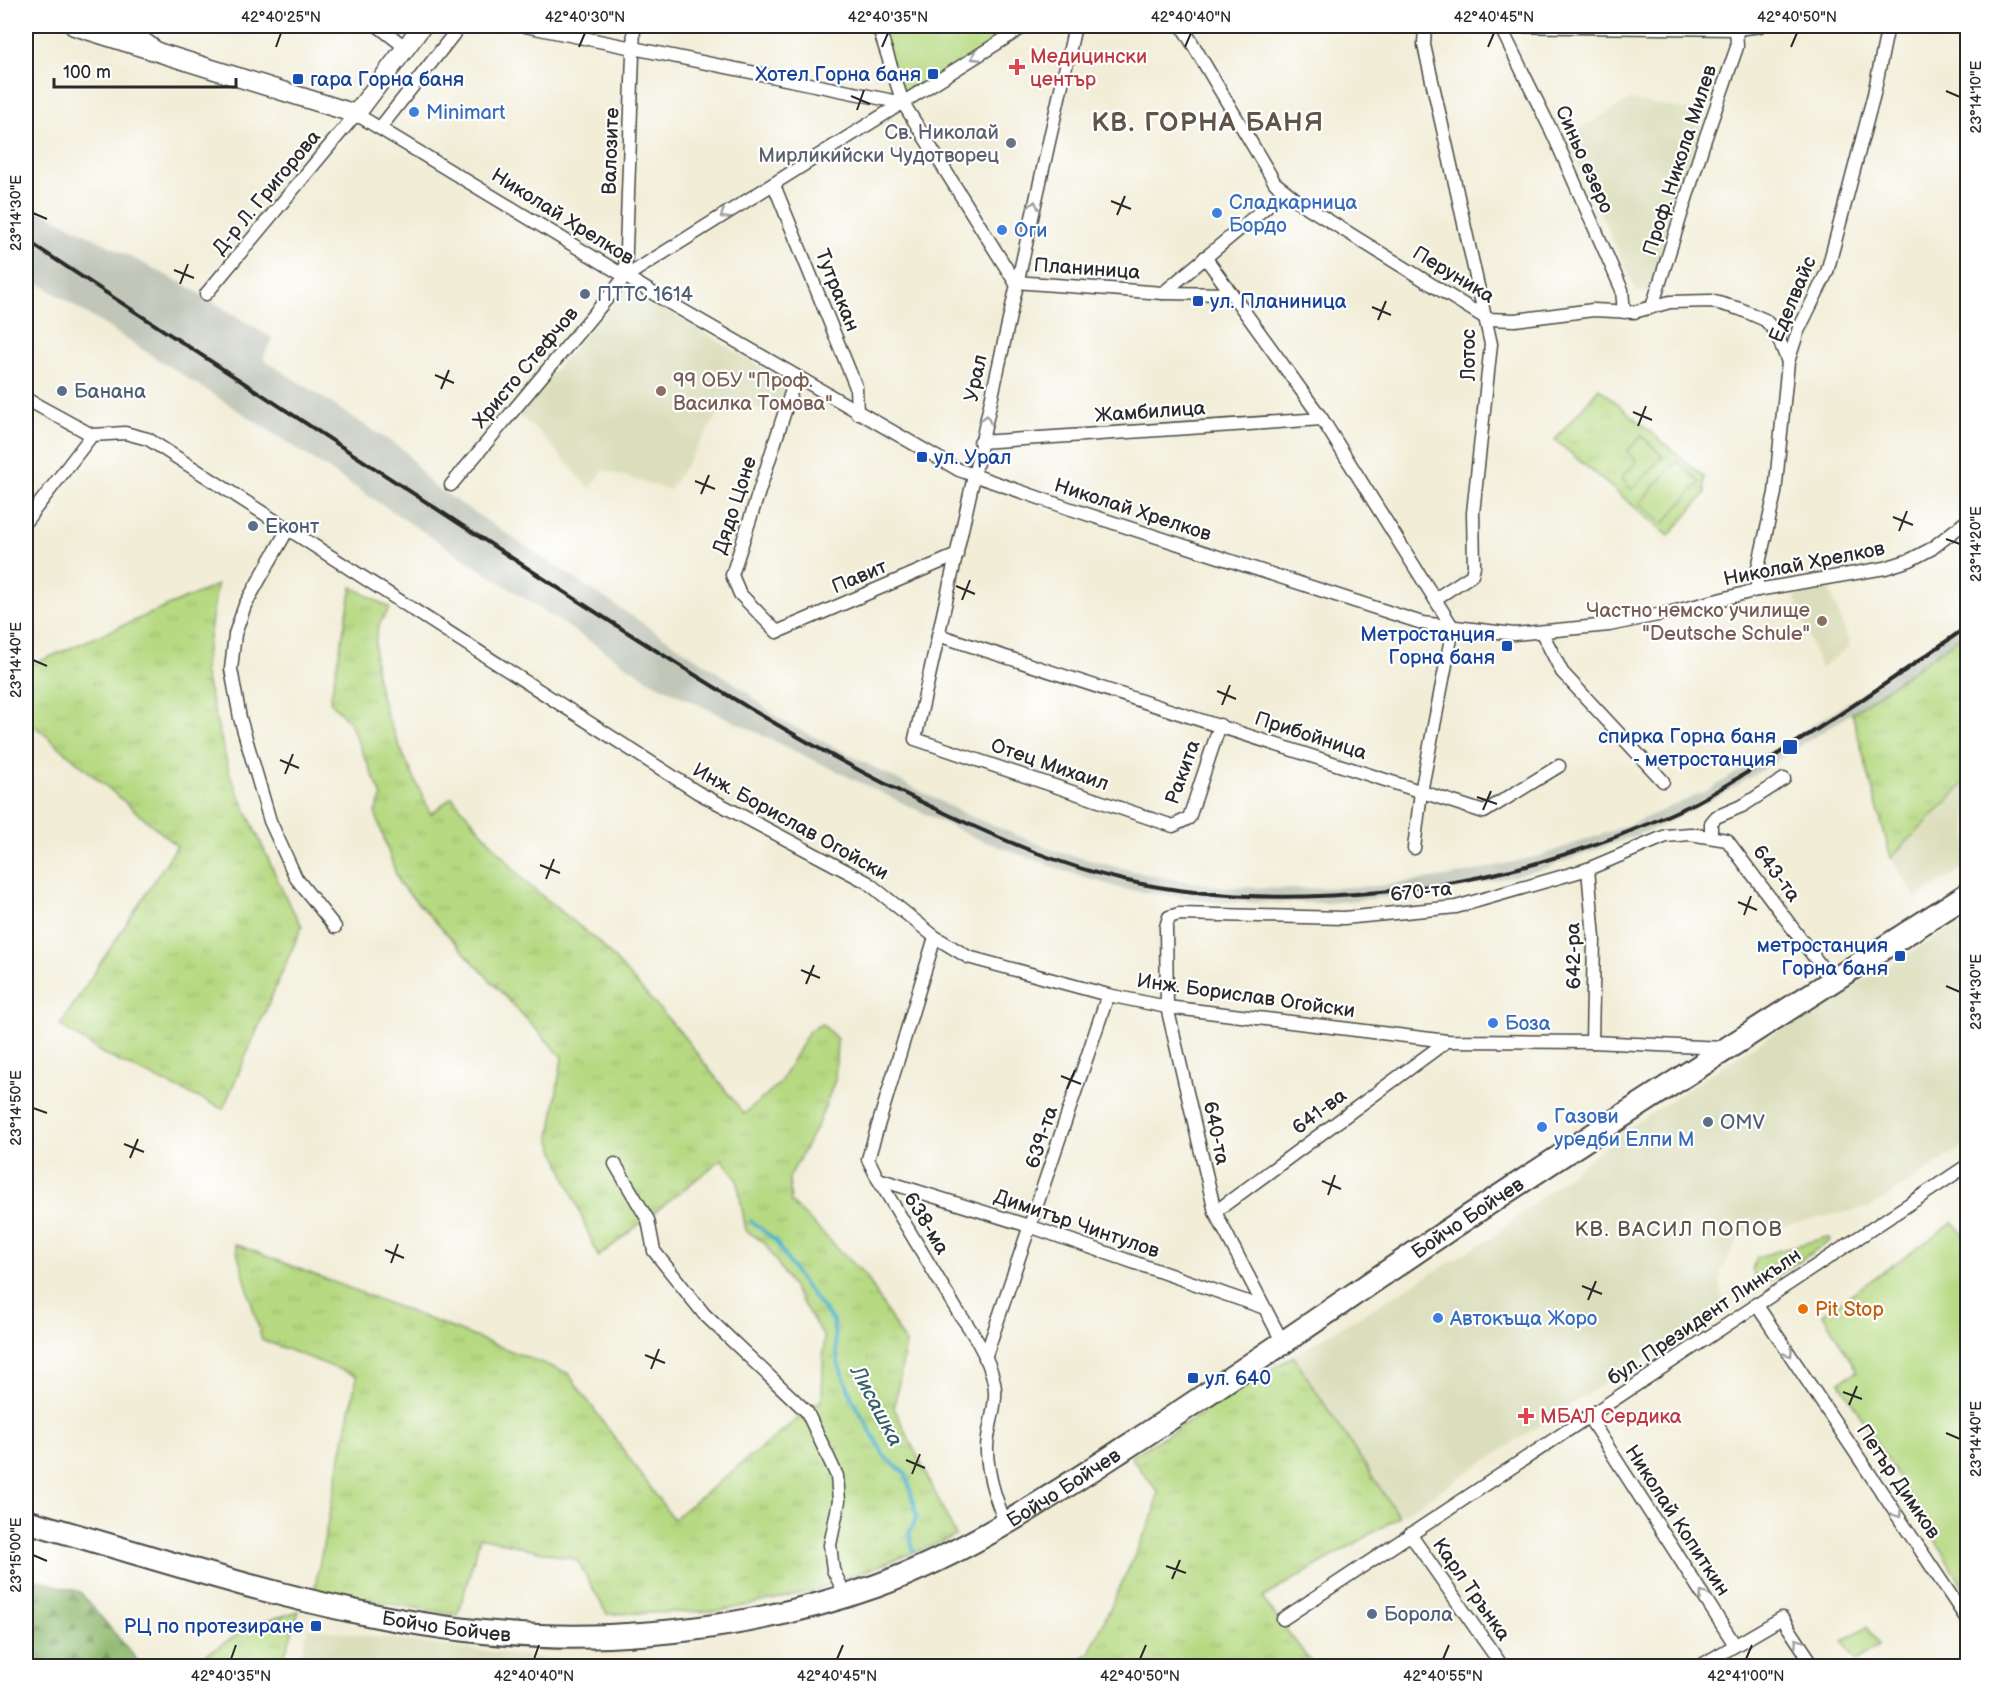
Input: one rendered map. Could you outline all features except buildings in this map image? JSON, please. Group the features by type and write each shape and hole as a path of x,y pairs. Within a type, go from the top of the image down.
{"highway":[{"name":"Бойчо Бойчев","path":"26,1521 352,1612 409,1624 499,1635 612,1636 734,1624 875,1586 1006,1524 1283,1343 1557,1158 1968,894"}],"street":[{"path":"74,26 356,114 422,26"},
{"path":"127,26 167,56"},
{"path":"378,26 405,47"},
{"path":"380,128 460,26"},
{"path":"525,26 633,46 903,103"},
{"name":"Валозите","path":"625,277 634,26"},
{"name":"Планиница","path":"878,26 903,103 1016,282 1163,293 1232,294"},
{"name":"Христо Стефчов","path":"451,485 625,277 1025,26"},
{"name":"Урал","path":"915,739 1075,26"},
{"name":"Перуника","path":"1182,26 1260,160 1284,192 1487,319 1515,321 1593,310 1641,312 1653,307 1704,300 1759,315 1776,332 1788,362"},
{"name":"Лотос","path":"1425,26 1424,45 1487,319 1491,357 1473,513 1474,567 1472,575 1436,599"},
{"path":"1501,26 1760,26"},
{"name":"Синьо езеро","path":"1501,26 1554,136 1622,290 1624,312"},
{"name":"Еделвайс","path":"1757,590 1756,572 1775,493 1788,362 1798,331 1827,272 1874,94 1888,26"},
{"name":"Проф. Никола Милев","path":"1653,307 1703,145 1737,47 1736,27"},
{"name":"Николай Хрелков","path":"356,114 625,277 857,413 973,476 1401,617 1453,628 1514,634 1542,633 1672,612 1757,590 1899,564 1931,549 1968,520"},
{"name":"Д-р Л. Григорова","path":"206,294 356,114"},
{"name":"Тутракан","path":"774,184 856,387 857,413"},
{"path":"1163,293 1284,192"},
{"path":"1205,257 1322,419 1436,599 1439,610 1453,628 1421,792 1414,848"},
{"name":"Дядо Цоне","path":"777,632 740,594 732,575 796,377"},
{"path":"26,399 92,435 26,521"},
{"name":"Жамбилица","path":"980,442 1322,419"},
{"name":"Инж. Борислав Огойски","path":"92,435 125,433 148,439 697,792 867,882 935,937 968,957 1108,995 1167,1007 1447,1041 1592,1042 1728,1048"},
{"path":"288,529 245,605 235,634 231,669 240,718 270,821 296,878 335,927"},
{"name":"Павит","path":"777,632 957,555"},
{"path":"1542,633 1563,672 1663,782"},
{"name":"Прибойница","path":"938,635 1484,812 1559,766"},
{"name":"Ракита","path":"1173,826 1189,818 1220,725"},
{"name":"Отец Михаил","path":"915,739 1173,826"},
{"path":"1711,837 1711,823 1716,817 1744,805 1784,779"},
{"name":"643-та","path":"1666,836 1690,834 1727,840 1832,981"},
{"name":"670-та","path":"1169,917 1179,914 1344,918 1456,907 1588,869 1666,836"},
{"name":"642-ра","path":"1588,869 1594,938 1592,1042"},
{"name":"640-та","path":"1169,917 1166,927 1167,1007 1215,1212 1262,1307 1283,1343"},
{"name":"638-ма","path":"935,937 868,1159 958,1312 973,1332 985,1358 996,1394 986,1450 993,1493 1006,1524"},
{"name":"639-та","path":"985,1358 1032,1227 1108,995"},
{"name":"641-ва","path":"1215,1212 1447,1041"},
{"path":"615,1164 648,1220 654,1251 704,1314 807,1413 837,1476 839,1502 830,1545 833,1570 845,1594"},
{"name":"бул. Президент Линкълн","path":"1283,1619 1968,1165"},
{"name":"Димитър Чинтулов","path":"878,1179 1032,1227 1262,1307"},
{"name":"Петър Димков","path":"1756,1304 1968,1622"},
{"name":"Николай Копиткин","path":"1588,1416 1735,1645"},
{"name":"Карл Трънка","path":"1410,1534 1502,1666"},
{"path":"1700,1666 1782,1618 1814,1666"}],"shaded area":[{"path":"1630,100 1705,113 1648,292 1637,292 1565,137"},
{"path":"26,203 189,287 272,338 263,359 405,451 431,484 743,689 779,719 965,814 1058,852 1149,875 1219,886 1286,889 1378,886 1453,876 1539,856 1631,824 1711,789 1846,704 1967,619 1967,632 1852,713 1723,794 1658,827 1546,868 1449,891 1327,903 1216,902 1123,889 1056,868 973,837 652,682 256,422 26,275"},
{"name":"99 ОБУ \"Проф. Василка Томова\"","path":"627,285 786,383 778,414 728,399 670,490 603,470 590,489 542,435 518,414"},
{"name":"Частно немско училище \"Deutsche Schule\"","path":"1829,588 1850,646 1820,669 1794,596"},
{"path":"1967,781 1967,866 1916,898 1891,858"},
{"path":"1967,919 1967,1144 1871,1207 1741,1234 1721,1271 1722,1306 1399,1517 1293,1356 1492,1237 1624,1131 1766,1038"},
{"path":"308,1628 599,1666 298,1666"}],"green space":[{"path":"878,26 1025,26 903,103"},
{"path":"1599,388 1704,477 1705,494 1669,536 1555,440"},
{"path":"1642,436 1663,457 1632,489 1621,478 1637,461 1627,451"},
{"path":"1677,461 1700,482 1663,524 1640,503"},
{"path":"217,585 204,671 230,775 286,898 302,926 223,1109 105,1055 60,1025 177,846 26,719 26,667"},
{"path":"352,587 390,608 378,628 375,651 376,674 390,723 431,814 452,797 525,882 600,943 681,1033 744,1114 779,1084 809,1031 822,1024 837,1039 835,1080 819,1122 789,1178 791,1202 866,1276 906,1344 894,1408 956,1536 814,1591 719,1611 607,1614 577,1560 480,1537 458,1615 314,1591 357,1376 262,1340 235,1244 568,1373 673,1519 822,1399 824,1337 764,1242 746,1231 737,1179 722,1159 598,1257 550,1139 562,1057 399,883 375,812 382,796 350,724 330,701"},
{"path":"1967,632 1967,781 1891,858 1852,713"},
{"path":"1954,1222 1968,1243 1967,1593 1840,1382 1857,1371 1823,1314"},
{"path":"1827,1237 1830,1239 1828,1242 1770,1280 1761,1282 1755,1278 1752,1269 1757,1257"},
{"path":"1293,1356 1399,1517 1262,1598 1314,1666 1071,1666 1089,1653 1154,1514 1158,1492 1131,1457"},
{"path":"26,1577 80,1592 142,1666 26,1666"},
{"path":"299,1611 281,1666 188,1666 253,1625"},
{"path":"1867,1626 1879,1646 1856,1661 1843,1641"}],"waterway":[{"name":"Лисашка","path":"751,1221 775,1240 798,1277 833,1321 838,1363 852,1398 885,1457 906,1474 917,1517 909,1533 914,1552"}],"railway":[{"path":"26,240 591,609 792,733 896,789 991,834 1056,860 1123,880 1172,889 1223,894 1277,897 1331,895 1438,884 1489,875 1557,857 1634,830 1706,797 1832,719 1968,626"}],"place":[{"name":"Медицински център","path":"1017,67"},
{"name":"Хотел Горна баня","path":"933,74"},
{"name":"гара Горна баня","path":"298,79"},
{"name":"Minimart","path":"414,112"},
{"name":"Св. Николай Мирликийски Чудотворец","path":"1011,143"},
{"name":"Сладкарница Бордо","path":"1217,213"},
{"name":"Оги","path":"1002,230"},
{"name":"ПТТС 1614","path":"585,294"},
{"name":"ул. Планиница","path":"1198,301"},
{"name":"Банана","path":"62,391"},
{"name":"99 ОБУ \"Проф. Василка Томова\"","path":"661,391"},
{"name":"ул. Урал","path":"922,457"},
{"name":"Еконт","path":"253,526"},
{"name":"Частно немско училище \"Deutsche Schule\"","path":"1822,621"},
{"name":"Метростанция Горна баня","path":"1507,646"},
{"name":"спирка Горна баня - метростанция","path":"1790,747"},
{"name":"метростанция Горна баня","path":"1900,956"},
{"name":"Боза","path":"1493,1023"},
{"name":"OMV","path":"1708,1122"},
{"name":"Газови уредби Елпи М","path":"1542,1127"},
{"name":"Pit Stop","path":"1803,1309"},
{"name":"Автокъща Жоро","path":"1438,1318"},
{"name":"ул. 640","path":"1193,1378"},
{"name":"МБАЛ Сердика","path":"1526,1416"},
{"name":"Борола","path":"1372,1614"},
{"name":"РЦ по протезиране","path":"316,1626"}],"district":[{"name":"КВ. ГОРНА БАНЯ","path":"1208,122"},
{"name":"КВ. ВАСИЛ ПОПОВ","path":"1679,1229"}]}
